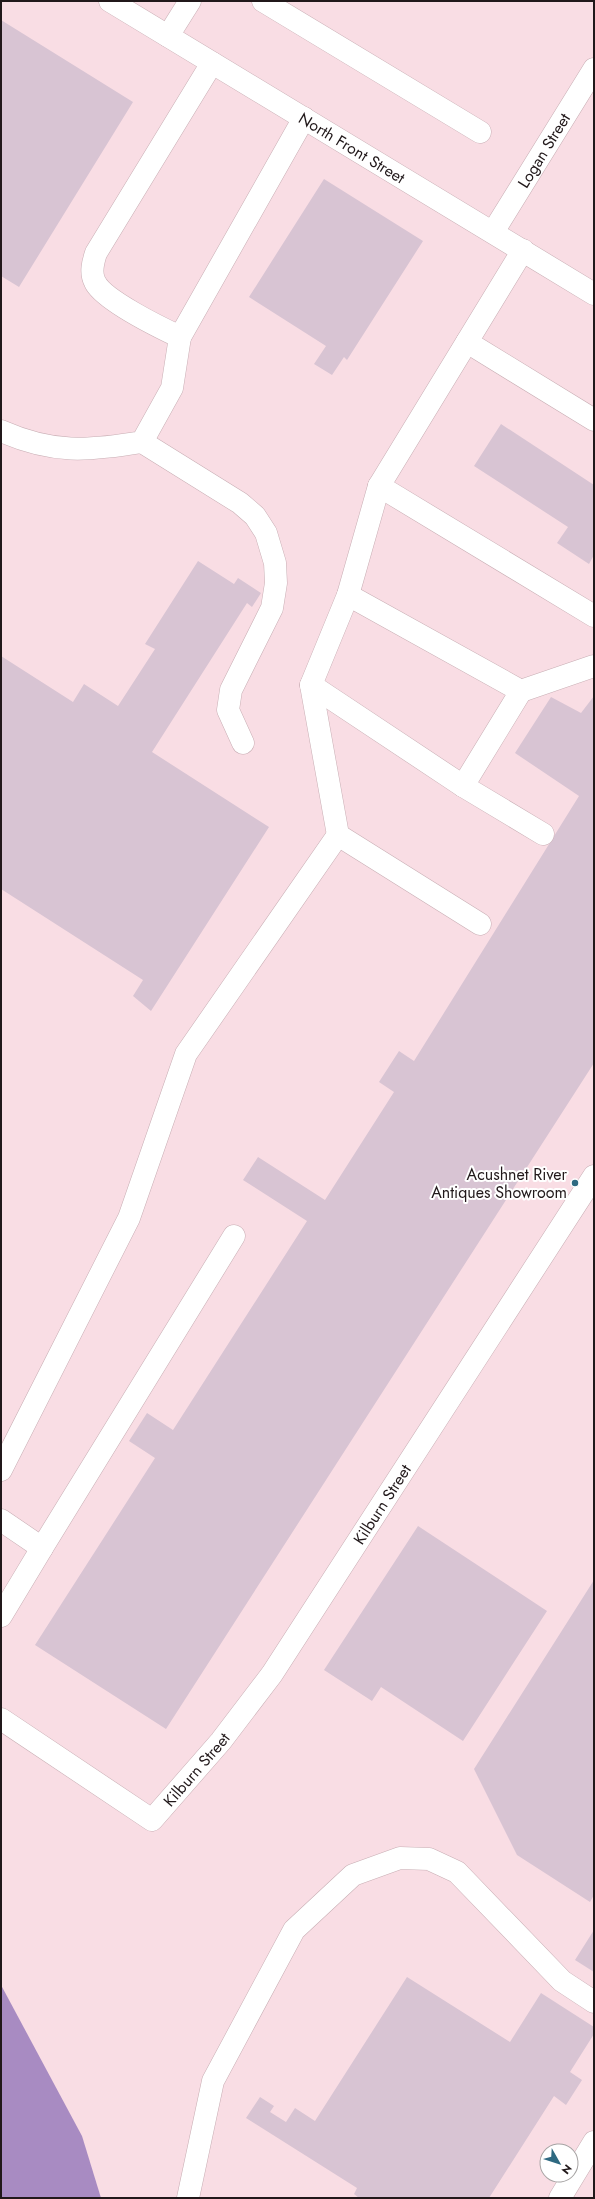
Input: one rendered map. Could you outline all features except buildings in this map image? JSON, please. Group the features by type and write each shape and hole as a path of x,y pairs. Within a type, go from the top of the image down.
{"street":[{"name":"North Front Street","path":"110,1 594,294"},
{"path":"168,36 190,1"},
{"path":"263,1 480,132"},
{"path":"180,338 146,320 104,294 95,282 92,266 96,253 212,63"},
{"name":"Logan Street","path":"493,232 594,69"},
{"path":"142,442 172,388 180,338 304,118"},
{"path":"1,1470 129,1218 186,1054 338,835 311,685 348,596 378,486 523,250"},
{"path":"467,342 594,420"},
{"path":"1,431 22,441 56,449 105,448 142,442 240,502 254,516 266,533 275,563 276,583 272,608 259,631 231,690 228,710 243,743"},
{"path":"378,486 594,616"},
{"path":"348,596 521,690"},
{"path":"463,786 521,690 594,666"},
{"path":"311,685 463,786 543,834"},
{"path":"338,835 480,924"},
{"name":"Kilburn Street","path":"1,1719 152,1820 238,1720 288,1651 594,1176"},
{"path":"1,1616 234,1236"},
{"path":"1,1520 42,1548"},
{"path":"188,2198 213,2081 294,1930 353,1875 400,1858 429,1859 457,1872 562,1981 594,2002"},
{"path":"560,2198 594,2142"}],"shaded area":[{"path":"1,1985 82,2136 101,2198 1,2198"}],"place":[{"name":"Acushnet River Antiques Showroom","path":"575,1183"}]}
